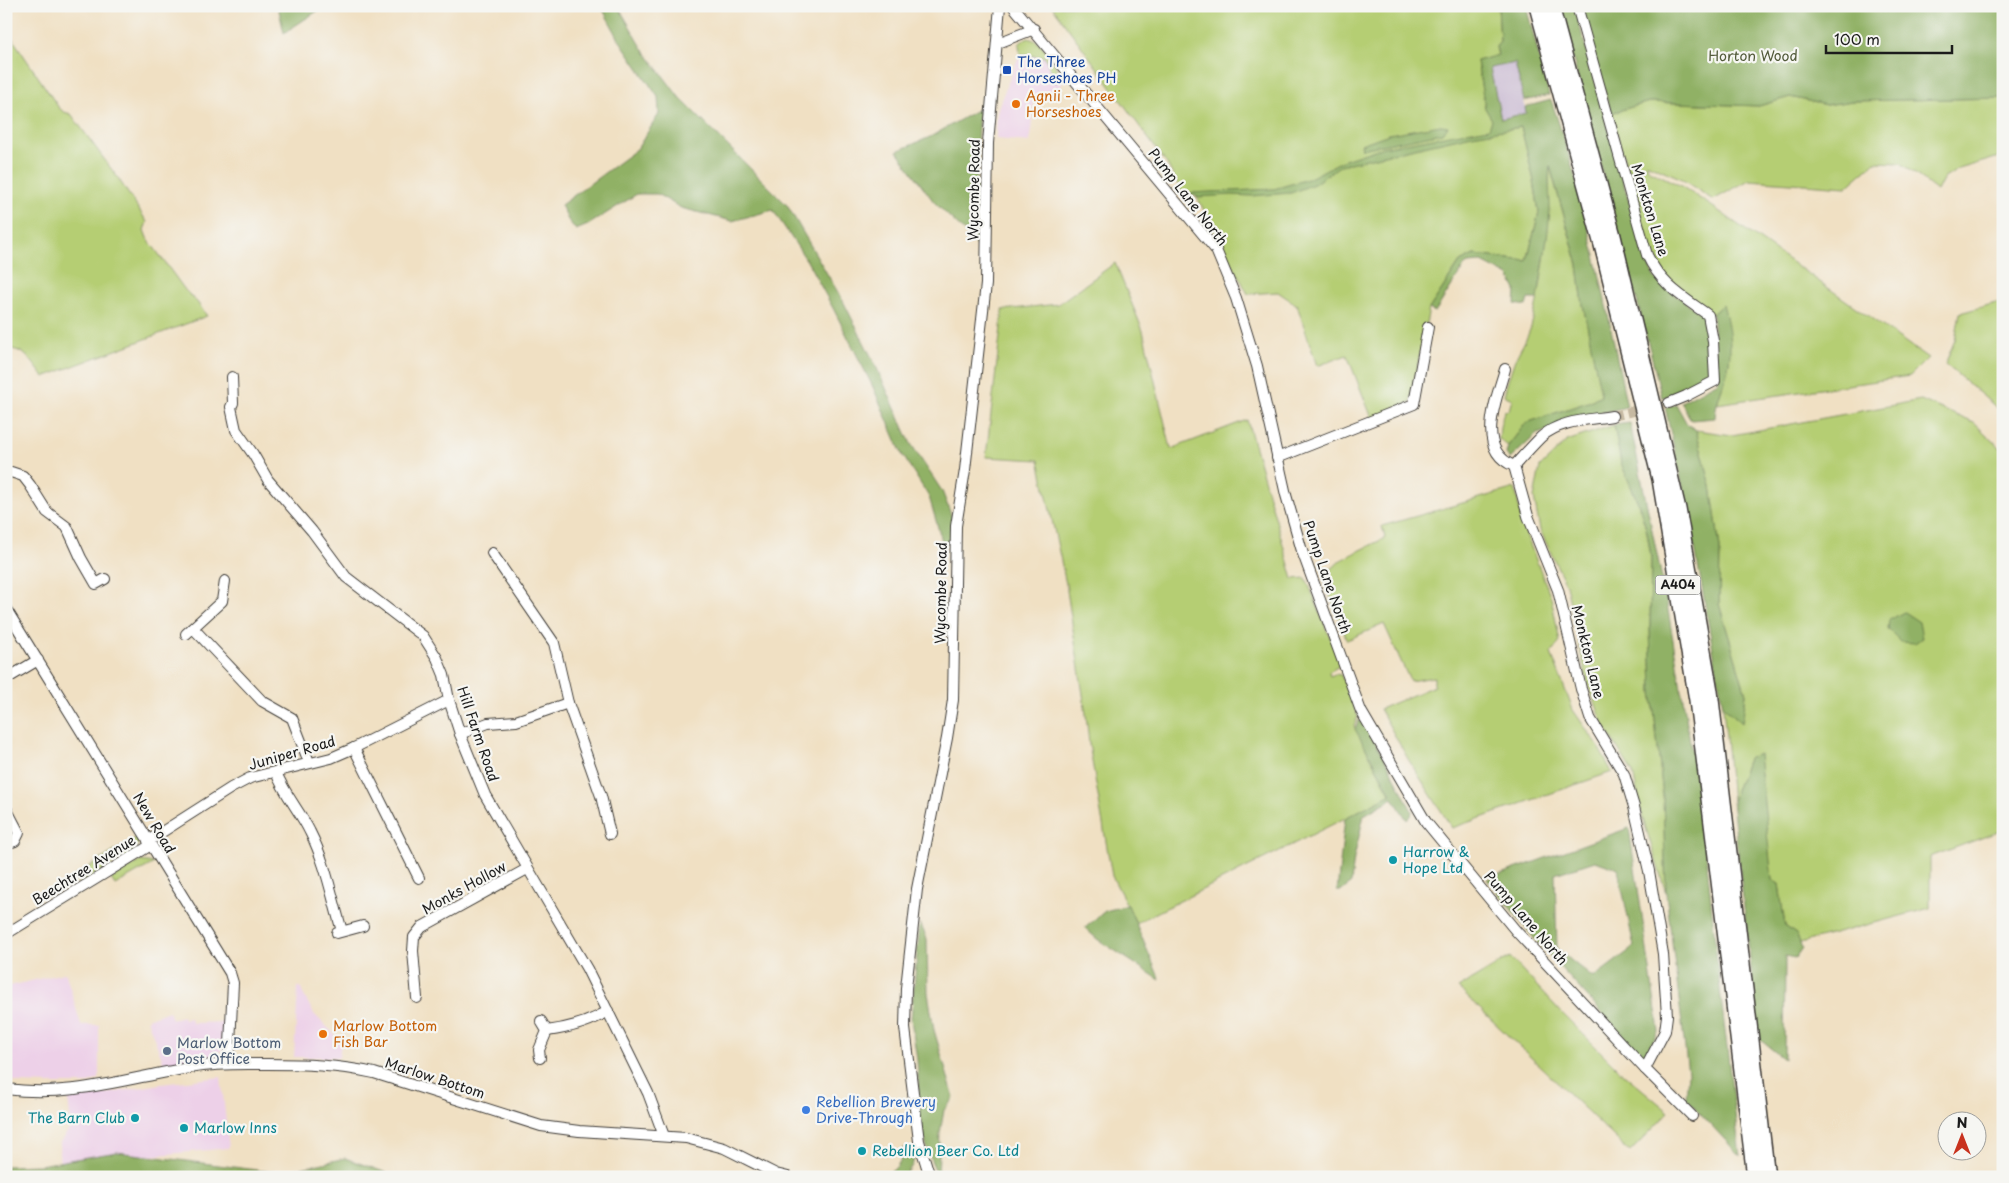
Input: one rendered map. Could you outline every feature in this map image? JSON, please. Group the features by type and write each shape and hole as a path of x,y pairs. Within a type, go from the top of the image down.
{"highway":[{"name":"A404","path":"1537,6 1602,245 1660,479 1697,700 1755,1177"},
{"name":"A404","path":"1551,6 1613,236 1678,509 1710,691 1767,1177"}],"street":[{"name":"Wycombe Road","path":"930,1177 918,1141 904,1028 906,988 917,889 953,700 956,526 965,470 986,284 988,143 1000,6"},
{"name":"Pump Lane North","path":"1013,6 1216,250 1236,298 1257,366 1302,551 1361,712 1426,822 1516,931 1645,1069 1692,1116"},
{"name":"Monkton Lane","path":"1577,6 1647,255 1654,270 1667,285 1708,315 1713,341 1714,381 1669,403"},
{"path":"998,43 1034,29"},
{"path":"1278,458 1414,404 1428,327"},
{"path":"1505,369 1491,418 1491,431 1493,443 1502,458 1514,466 1542,436 1556,428 1574,422 1612,416"},
{"name":"Hill Farm Road","path":"232,377 233,403 231,407 236,430 268,480 312,531 346,577 423,636 437,658 444,675 449,700 460,734 485,795 587,969 648,1093 664,1136"},
{"name":"Monkton Lane","path":"1514,466 1528,516 1558,590 1581,689 1590,718 1624,774 1634,807 1646,861 1663,954 1667,1016 1665,1031 1645,1069"},
{"path":"6,474 11,472 35,482 47,512 67,527 96,584 105,579"},
{"path":"494,559 554,643 583,758 601,796 605,829"},
{"path":"225,581 222,600 189,631 262,700 292,718 310,762"},
{"name":"New Road","path":"6,609 230,973 233,983 229,1064"},
{"path":"6,679 38,660"},
{"name":"Juniper Road","path":"150,843 231,788 250,778 331,758 449,700"},
{"path":"460,734 488,723 516,720 568,703"},
{"path":"354,748 408,865 420,878"},
{"path":"276,772 281,787 310,831 323,861 339,932 362,926"},
{"path":"6,808 19,833 15,841 6,844"},
{"name":"Beechtree Avenue","path":"6,934 150,843"},
{"name":"Monks Hollow","path":"418,998 419,963 413,951 414,937 422,927 527,869"},
{"path":"547,1031 571,1028 597,1018 608,1010"},
{"path":"540,1021 547,1031"},
{"path":"540,1058 539,1050 547,1031"},
{"name":"Marlow Bottom","path":"6,1089 28,1092 67,1091 103,1086 196,1067 229,1064 315,1064 346,1067 374,1073 541,1126 579,1131 686,1138 724,1148 776,1174 788,1177"}],"shaded area":[{"path":"1042,54 1064,81 1055,93 1034,95 1030,142 996,139 999,105 1019,56"},
{"path":"1515,62 1526,113 1501,119 1490,68"},
{"path":"66,974 81,1025 99,1025 99,1079 86,1084 48,1084 20,1083 6,1079 6,987"},
{"path":"298,987 301,987 314,1014 341,1043 339,1057 294,1057"},
{"path":"169,1011 172,1019 183,1016 184,1019 190,1018 192,1023 227,1022 226,1047 210,1058 165,1067 147,1019"},
{"path":"221,1077 229,1148 96,1161 61,1177 60,1142 71,1127 68,1099 161,1084"}],"green space":[{"path":"278,6 325,6 284,33"},
{"path":"601,6 618,6 643,49 679,97 787,205 843,301 875,364 911,444 942,491 952,517 952,543 942,541 929,497 902,454 873,387 834,310 807,261 773,210 732,221 681,208 657,194 637,194 588,225 576,230 568,220 561,205 637,149 659,114 658,97 620,41"},
{"path":"1052,6 1498,6 1500,41 1496,47 1498,56 1477,61 1485,107 1493,120 1490,132 1521,127 1534,181 1539,212 1527,261 1474,255 1460,262 1429,309 1410,402 1373,421 1347,355 1317,366 1297,305 1278,292 1248,294 1197,197 1182,192 1167,164"},
{"path":"1498,6 1526,6 1549,95 1524,101 1515,63 1490,68 1501,119 1526,113 1525,107 1551,100 1585,214 1627,407 1596,414 1537,434 1510,459 1506,454 1508,446 1526,423 1588,402 1601,395 1583,305 1578,265 1550,166 1550,209 1538,299 1528,299 1526,306 1515,304 1516,290 1509,276 1482,262 1468,263 1435,312 1429,309 1460,262 1474,255 1527,261 1539,212 1534,181 1521,127 1472,135 1341,165 1314,184 1291,193 1197,197 1189,193 1274,189 1308,179 1342,161 1383,147 1489,128 1492,120 1485,108 1477,61 1498,55 1496,47 1500,41"},
{"path":"1560,6 1574,6 1644,255 1654,277 1706,317 1711,379 1662,398 1585,105"},
{"name":"Horton Wood","path":"1580,6 2003,6 2003,98 1852,101 1826,105 1790,97 1759,106 1649,102 1611,113"},
{"path":"6,18 7,29 10,35 59,108 71,114 118,178 147,222 144,230 147,238 185,290 207,316 44,377 24,354 13,349 6,349"},
{"path":"1026,38 1038,43 1048,53 1062,77 1056,83 1045,57 1020,55 1019,44"},
{"path":"1790,97 1826,105 1852,101 2003,98 2003,159 1999,157 1959,169 1943,179 1937,191 1901,163 1875,162 1846,187 1749,180 1713,200 1680,178 1646,163 1649,170 1681,186 1713,207 1928,358 1910,376 1717,404 1729,363 1723,305 1712,314 1674,285 1654,264 1611,113 1649,102 1759,106"},
{"path":"979,109 976,164 979,234 976,246 972,239 934,202 897,151 930,137"},
{"path":"1441,125 1448,126 1442,133 1362,149 1361,144 1389,134"},
{"path":"1549,164 1578,265 1583,305 1602,395 1588,402 1526,423 1508,446 1499,439 1504,411 1509,410 1512,399 1504,395 1514,362 1531,327 1540,287 1549,205"},
{"path":"1115,263 1143,331 1171,449 1247,420 1293,579 1306,578 1341,665 1329,672 1330,676 1335,674 1341,675 1358,717 1354,726 1391,795 1136,923 1112,876 1089,744 1066,584 1039,460 986,457 1003,310 1058,304"},
{"path":"2003,301 2003,413 1945,364 1955,340 1960,313"},
{"path":"1723,304 1729,333 1730,355 1715,418 1691,420 1681,402 1718,382 1712,314"},
{"path":"1921,400 1974,423 2003,450 2003,830 1930,857 1930,908 1800,943 1797,935 1785,926 1779,884 1772,880 1748,759 1732,801 1723,706 1742,723 1746,694 1719,604 1720,548 1711,486 1696,430 1732,435"},
{"path":"1676,404 1687,424 1696,430 1711,486 1720,548 1719,604 1746,694 1742,723 1723,706 1690,520 1665,407"},
{"path":"1630,423 1666,598 1702,813 1719,981 1740,1156 1686,1098 1688,1073 1666,893 1663,797 1652,691 1650,627 1651,556 1647,532 1639,505 1621,463 1614,425"},
{"path":"1614,425 1621,463 1639,505 1647,532 1651,557 1650,627 1652,691 1663,797 1666,893 1643,819 1633,773 1604,726 1587,681 1566,585 1540,530 1534,498 1540,467 1567,441"},
{"path":"1515,488 1523,527 1551,597 1560,642 1551,653 1573,710 1596,743 1612,772 1452,828 1408,759 1380,709 1434,686 1434,677 1410,681 1384,624 1347,640 1323,577 1341,560 1385,538 1382,526"},
{"path":"1904,612 1919,622 1922,638 1915,643 1901,642 1888,629 1889,620"},
{"path":"1359,720 1365,725 1389,766 1412,811 1411,816 1407,820 1393,798 1364,815 1354,858 1351,883 1342,891 1337,891 1345,818 1391,794 1355,729"},
{"path":"1759,754 1772,880 1779,884 1785,926 1797,935 1802,948 1795,958 1785,956 1784,1059 1759,1039 1732,801 1748,759"},
{"path":"1629,828 1659,1031 1643,1058 1537,942 1487,879","holes":["1595,861 1618,869 1634,947 1593,978 1557,949 1555,874"]},
{"path":"139,836 135,851 80,884 74,876"},
{"path":"141,861 154,863 115,885 111,879"},
{"path":"1128,905 1160,980 1097,939 1085,928 1105,911"},
{"path":"920,923 927,939 928,993 934,1030 954,1098 944,1110 940,1133 938,1176 921,1128 917,1060 911,1019"},
{"path":"1510,957 1619,1070 1669,1112 1630,1152 1458,988"},
{"path":"903,1148 914,1150 914,1161 908,1171 903,1177 880,1177 890,1173 897,1166 903,1153"},
{"path":"117,1152 280,1173 345,1158 398,1177 6,1177 6,1166 40,1165"}],"tunnel":[{"path":"1612,416 1669,403"}],"place":[{"name":"The Three Horseshoes PH","path":"1007,70"},
{"name":"Agnii - Three Horseshoes","path":"1016,104"},
{"name":"Harrow & Hope Ltd","path":"1393,860"},
{"name":"Marlow Bottom Fish Bar","path":"323,1034"},
{"name":"Marlow Bottom Post Office","path":"167,1051"},
{"name":"Rebellion Brewery Drive-Through","path":"806,1110"},
{"name":"The Barn Club","path":"135,1118"},
{"name":"Marlow Inns","path":"184,1128"},
{"name":"Rebellion Beer Co. Ltd","path":"862,1151"}]}
